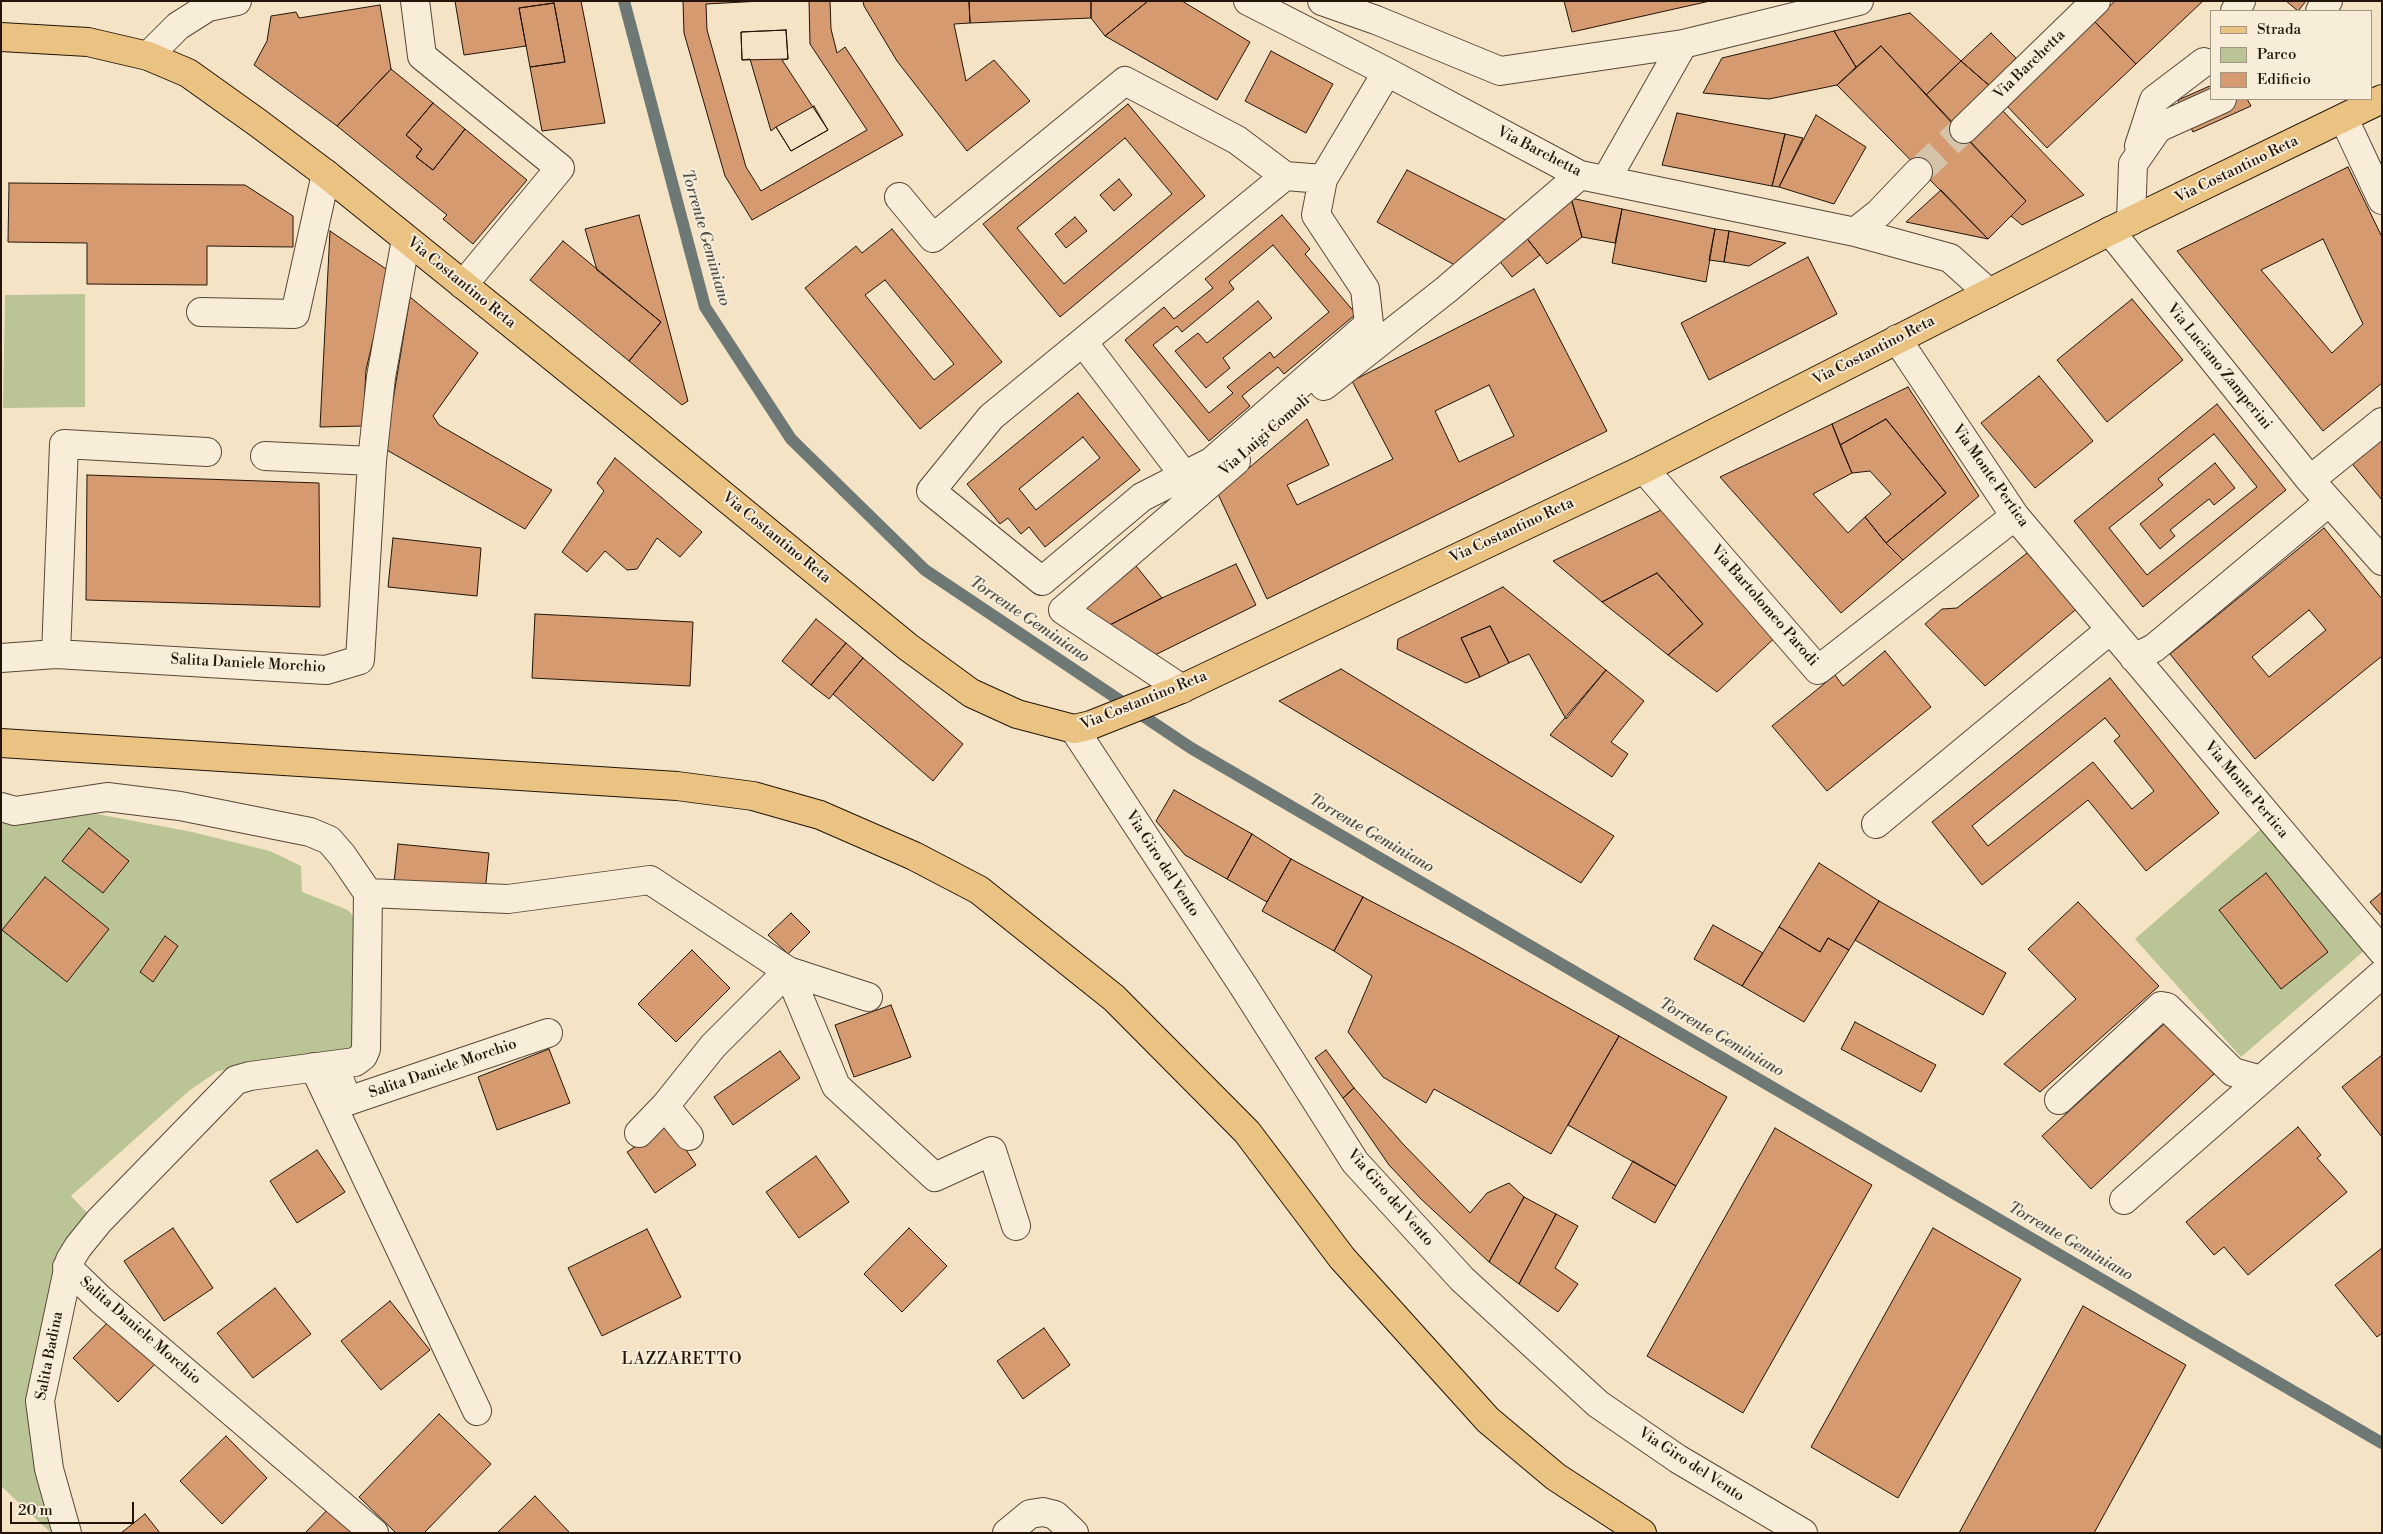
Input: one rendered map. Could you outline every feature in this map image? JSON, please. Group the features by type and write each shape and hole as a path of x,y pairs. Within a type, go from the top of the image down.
{"main road":[{"name":"Via Costantino Reta","path":"1,37 88,42 148,56 188,73 258,122 326,174 636,424 908,648 971,693 1017,714 1083,727 1180,689 1644,469 1897,338 2120,226 2344,118 2373,100"},
{"path":"1,742 677,786 753,796 820,815 914,856 979,890 1114,998 1247,1132 1342,1258 1488,1420 1556,1477 1642,1533"}],"street":[{"path":"148,56 178,26 208,7 237,1"},
{"path":"415,1 422,56 560,168 463,285"},
{"name":"Via Barchetta","path":"1248,1 1388,72 1580,175 1855,232 1950,258 1989,293"},
{"path":"1322,1 1376,20 1500,71 1683,44 1858,1"},
{"name":"Via Barchetta","path":"1964,129 2096,1"},
{"path":"1606,180 1683,44"},
{"path":"2120,226 2133,164 2154,100 2209,58"},
{"path":"1285,176 991,417 931,491 1042,580 1142,497 1211,462 1369,324 1365,289 1316,215 1323,179 1388,72"},
{"path":"899,197 933,238 1125,81 1236,140 1285,176 1323,179"},
{"path":"2133,164 2158,128 2220,100"},
{"path":"2344,118 2382,200"},
{"path":"1855,232 1879,213 1918,172"},
{"path":"201,312 294,314 326,174"},
{"name":"Via Luigi Comoli","path":"1180,689 1063,610 1306,400 1447,289 1580,175"},
{"name":"Via Luciano Zamperini","path":"2120,226 2310,480 2382,561"},
{"name":"Salita Daniele Morchio","path":"1,658 56,654 326,670 360,660 372,461 382,377 406,239"},
{"name":"Via Monte Pertica","path":"1897,338 2015,516 2382,951"},
{"path":"1083,342 1184,476"},
{"path":"2310,480 2382,422"},
{"path":"56,654 64,444 207,452"},
{"path":"264,456 372,461"},
{"name":"Via Bartolomeo Parodi","path":"1644,469 1818,670 2015,516"},
{"path":"2134,658 2154,648 2329,502"},
{"path":"1876,824 2110,630"},
{"name":"Via Giro del Vento","path":"1083,727 1355,1162 1462,1279 1598,1404 1678,1460 1803,1533"},
{"path":"1,807 15,811 106,797 180,806 310,832 328,840 342,855 368,893 508,899 650,880 788,971 868,997"},
{"name":"Salita Daniele Morchio","path":"368,893 366,1049 363,1056 356,1062 250,1076 236,1080 93,1228 73,1253 68,1267 79,1280 374,1533"},
{"path":"639,1133 666,1106 713,1046 788,971"},
{"path":"788,971 836,1086 935,1177 992,1151 1016,1226"},
{"path":"2124,1200 2382,974"},
{"path":"2059,1100 2161,1006 2167,1007 2233,1072 2260,1080"},
{"name":"Salita Daniele Morchio","path":"324,1066 348,1102 548,1033"},
{"path":"324,1066 477,1411"},
{"path":"666,1106 689,1136"},
{"name":"Salita Badina","path":"66,1533 49,1469 40,1401 68,1267"},
{"path":"1007,1533 1030,1514 1043,1512 1055,1515 1074,1533"}],"green space":[{"path":"85,294 85,407 3,408 5,295"},
{"path":"97,814 192,832 270,851 301,866 302,892 348,910 359,923 357,1045 350,1055 218,1071 190,1090 71,1196 92,1218 31,1434 51,1533 1,1486 1,821"},
{"path":"2261,829 2365,950 2241,1057 2135,939"}],"building":[{"path":"455,1 581,1 605,123 542,131 530,67 565,62 554,3 519,8 526,46 464,55"},
{"path":"683,1 830,1 831,29 837,53 845,47 903,135 752,220 725,176 684,33","holes":["786,30 788,59 782,60 828,130 791,151 776,127 771,131 750,59 742,60 741,32"]},
{"path":"809,1 810,44 867,130 761,191 746,167 707,30 706,4"},
{"path":"863,1 969,1 970,23 954,24 966,81 994,60 1030,101 967,151 897,61 864,6"},
{"path":"969,1 1091,1 1091,18 970,23"},
{"path":"1091,1 1148,1 1105,36 1091,18"},
{"path":"1148,1 1182,1 1250,42 1217,100 1105,36"},
{"path":"1564,1 1710,1 1572,32"},
{"path":"2115,1 2203,1 2136,64 2094,21"},
{"path":"2286,1 2306,1 2297,10"},
{"path":"554,3 565,62 530,67 519,8"},
{"path":"380,5 391,69 337,126 254,65 267,41 271,16 296,12 299,18"},
{"path":"1910,13 1961,61 1926,95 1881,46 1856,67 1834,31"},
{"path":"2094,21 2136,64 2047,148 2006,105"},
{"path":"786,30 788,59 742,60 741,32"},
{"path":"1834,31 1856,67 1837,85 1769,99 1703,93 1722,58"},
{"path":"1991,33 2016,58 1991,87 1961,61"},
{"path":"1881,46 2026,201 1988,239 1837,85"},
{"path":"1271,51 1333,84 1306,133 1245,101"},
{"path":"1961,61 1991,87 1953,124 1926,95"},
{"path":"391,69 433,103 406,135 422,149 416,157 433,170 465,129 527,180 473,244 443,219 447,215 337,126"},
{"path":"2210,86 2210,100 2248,100 2251,106 2193,132 2178,100"},
{"path":"433,103 465,129 433,170 416,157 422,149 406,135"},
{"path":"1128,104 1205,196 1060,317 983,224"},
{"path":"814,106 828,130 791,151 776,127"},
{"path":"2001,109 2084,195 2022,225 2011,216 2026,201 1968,140"},
{"path":"1677,113 1785,134 1772,186 1662,165"},
{"path":"1816,115 1866,147 1834,204 1779,187"},
{"path":"1785,134 1803,138 1779,187 1772,186"},
{"path":"1125,138 1172,194 1064,284 1017,228"},
{"path":"2348,167 2382,237 2382,383 2323,431 2177,251","holes":["2323,239 2363,324 2332,353 2261,270"]},
{"path":"1407,170 1512,223 1460,268 1377,222"},
{"path":"1119,179 1132,195 1114,211 1100,195"},
{"path":"9,183 245,185 293,216 293,247 207,246 207,285 87,284 87,243 8,242"},
{"path":"1941,190 1988,239 1906,222"},
{"path":"1571,198 1622,209 1615,243 1582,237"},
{"path":"1571,198 1582,237 1547,264 1525,236"},
{"path":"1622,209 1715,229 1706,282 1612,263"},
{"path":"639,215 688,401 682,405 629,361 661,322 597,270 585,229"},
{"path":"1282,215 1310,249 1305,254 1356,314 1284,374 1278,367 1242,396 1250,406 1209,441 1125,340 1164,307 1174,319 1213,288 1205,279"},
{"path":"1075,217 1087,231 1066,248 1055,234"},
{"path":"892,229 1002,362 920,429 805,288 856,246 862,253"},
{"path":"1715,229 1729,231 1724,262 1709,260"},
{"path":"330,231 389,271 366,370 363,426 320,427"},
{"path":"1729,231 1786,243 1749,266 1724,262"},
{"path":"1525,236 1540,255 1512,277 1498,259"},
{"path":"563,241 661,322 629,361 530,280"},
{"path":"1273,245 1329,312 1274,358 1270,352 1227,387 1233,393 1209,413 1153,345 1177,326 1182,332 1234,289 1229,282"},
{"path":"1808,257 1837,314 1709,380 1681,323"},
{"path":"885,280 954,364 934,380 865,295"},
{"path":"1534,289 1607,431 1267,599 1218,494 1307,419 1329,465 1287,485 1297,505 1393,459 1352,381","holes":["1489,385 1514,436 1459,462 1435,411"]},
{"path":"410,297 478,353 433,416 439,425 552,490 525,529 385,449"},
{"path":"2132,299 2183,360 2107,422 2057,360"},
{"path":"1258,301 1272,318 1223,358 1230,368 1206,388 1175,351 1198,333 1207,343"},
{"path":"2039,376 2093,441 2035,488 1981,423"},
{"path":"1908,387 1979,496 1903,560 1886,543 1946,493 1886,419 1840,445 1832,424"},
{"path":"1078,393 1140,470 1045,547 1029,527 1021,534 1008,518 1000,524 967,484"},
{"path":"2217,404 2286,490 2143,607 2074,521"},
{"path":"1886,419 1946,493 1886,543 1865,517 1891,494 1870,471 1852,473 1840,445"},
{"path":"1832,424 1852,473 1813,494 1848,533 1865,517 1903,560 1841,613 1720,477"},
{"path":"2382,433 2382,500 2349,460"},
{"path":"2214,434 2257,487 2147,575 2109,528 2163,485 2158,479"},
{"path":"1083,437 1100,458 1036,510 1019,489"},
{"path":"615,458 702,532 680,557 657,538 637,569 627,570 605,551 587,572 562,552 604,491 597,483"},
{"path":"2215,463 2235,488 2214,505 2209,499 2170,530 2175,536 2160,549 2140,524"},
{"path":"87,475 319,483 320,607 86,600"},
{"path":"1672,505 1782,631 1717,692 1668,655 1703,624 1657,573 1602,602 1553,561"},
{"path":"2324,528 2382,599 2382,656 2255,759 2170,654","holes":["2309,610 2326,630 2269,677 2252,657"]},
{"path":"393,538 481,548 477,596 388,587"},
{"path":"2031,550 2080,606 1985,686 1925,624 1942,609 1957,608"},
{"path":"1132,561 1162,598 1106,627 1076,607"},
{"path":"1236,564 1256,605 1151,657 1106,627 1162,598"},
{"path":"1657,573 1703,624 1668,655 1602,602"},
{"path":"1503,587 1606,670 1566,719 1529,654 1509,663 1490,626 1461,638 1480,677 1466,683 1397,649 1398,639"},
{"path":"535,614 693,622 690,686 532,678"},
{"path":"816,619 846,643 811,685 782,661"},
{"path":"1490,626 1509,663 1480,677 1461,638"},
{"path":"846,643 863,658 829,699 811,685"},
{"path":"1885,651 1931,707 1827,791 1772,726 1835,675 1843,686"},
{"path":"863,658 963,744 933,781 833,694"},
{"path":"1341,669 1614,836 1581,883 1279,701"},
{"path":"1606,670 1644,701 1611,742 1628,754 1612,777 1550,735"},
{"path":"2110,678 2219,813 2146,871 2088,800 1982,885 1932,822"},
{"path":"2105,718 2120,736 2114,741 2154,791 2132,809 2093,762 1988,846 1972,826"},
{"path":"1174,790 1252,834 1227,879 1185,855 1156,821"},
{"path":"89,828 129,861 103,893 62,861"},
{"path":"1252,834 1291,859 1267,902 1227,879"},
{"path":"398,844 489,853 485,892 394,883"},
{"path":"1291,859 1363,897 1334,951 1262,911"},
{"path":"1819,863 1879,901 1849,950 1828,938 1820,952 1779,927"},
{"path":"2266,873 2328,952 2281,989 2219,910"},
{"path":"45,877 109,929 67,982 2,930"},
{"path":"2382,892 2382,916 2370,902"},
{"path":"1363,897 1459,947 1619,1036 1551,1154 1434,1089 1426,1103 1383,1077 1348,1032 1372,976 1334,951"},
{"path":"1879,901 2006,973 1983,1015 1855,940"},
{"path":"2078,902 2159,986 2040,1092 2004,1064 2076,999 2028,949"},
{"path":"791,913 810,932 788,954 768,935"},
{"path":"1713,925 1763,953 1742,986 1694,959"},
{"path":"1779,927 1820,952 1828,938 1849,950 1804,1022 1742,986"},
{"path":"165,936 178,946 153,982 140,972"},
{"path":"692,950 730,988 676,1042 638,1004"},
{"path":"891,1005 911,1057 854,1077 835,1025"},
{"path":"1855,1022 1936,1065 1921,1092 1841,1049"},
{"path":"2166,1022 2214,1074 2091,1189 2042,1136"},
{"path":"1619,1036 1727,1097 1676,1186 1568,1125"},
{"path":"549,1049 570,1103 497,1130 478,1077"},
{"path":"1326,1050 1354,1088 1343,1098 1315,1058"},
{"path":"780,1051 800,1078 733,1125 714,1097"},
{"path":"2382,1055 2382,1137 2342,1087"},
{"path":"1354,1088 1403,1144 1470,1213 1487,1193 1509,1183 1524,1197 1489,1262 1421,1199 1389,1165 1343,1098"},
{"path":"669,1124 696,1165 655,1193 627,1152"},
{"path":"2298,1127 2321,1155 2317,1158 2347,1192 2248,1275 2224,1247 2214,1255 2186,1222"},
{"path":"1775,1128 1872,1185 1743,1413 1647,1356"},
{"path":"317,1150 345,1192 297,1223 270,1181"},
{"path":"816,1156 849,1202 799,1238 766,1192"},
{"path":"1633,1161 1676,1186 1655,1223 1612,1198"},
{"path":"1524,1197 1556,1214 1519,1284 1489,1262"},
{"path":"1556,1214 1578,1226 1555,1268 1578,1284 1558,1312 1519,1284"},
{"path":"173,1228 213,1288 164,1321 124,1261"},
{"path":"909,1228 947,1266 902,1312 864,1274"},
{"path":"1933,1228 2021,1279 1898,1498 1811,1447"},
{"path":"647,1229 681,1297 602,1336 568,1268"},
{"path":"2382,1248 2382,1333 2377,1337 2335,1285"},
{"path":"275,1288 311,1334 253,1378 217,1333"},
{"path":"390,1301 430,1350 381,1390 341,1341"},
{"path":"2083,1306 2186,1365 2149,1433 2094,1533 1959,1533"},
{"path":"111,1319 156,1363 118,1402 73,1358"},
{"path":"1044,1328 1070,1365 1023,1399 997,1361"},
{"path":"439,1414 491,1464 424,1533 396,1533 359,1497"},
{"path":"226,1436 267,1478 222,1524 180,1481"},
{"path":"535,1496 570,1533 497,1533"},
{"path":"334,1503 366,1533 305,1533"},
{"path":"145,1514 160,1533 121,1533"}],"waterway":[{"name":"Torrente Geminiano","path":"624,1 705,307 791,439 925,570 1191,748 2382,1443"}],"tunnel":[{"path":"1918,172 1964,129"}],"district":[{"name":"LAZZARETTO","path":"682,1360"}]}
